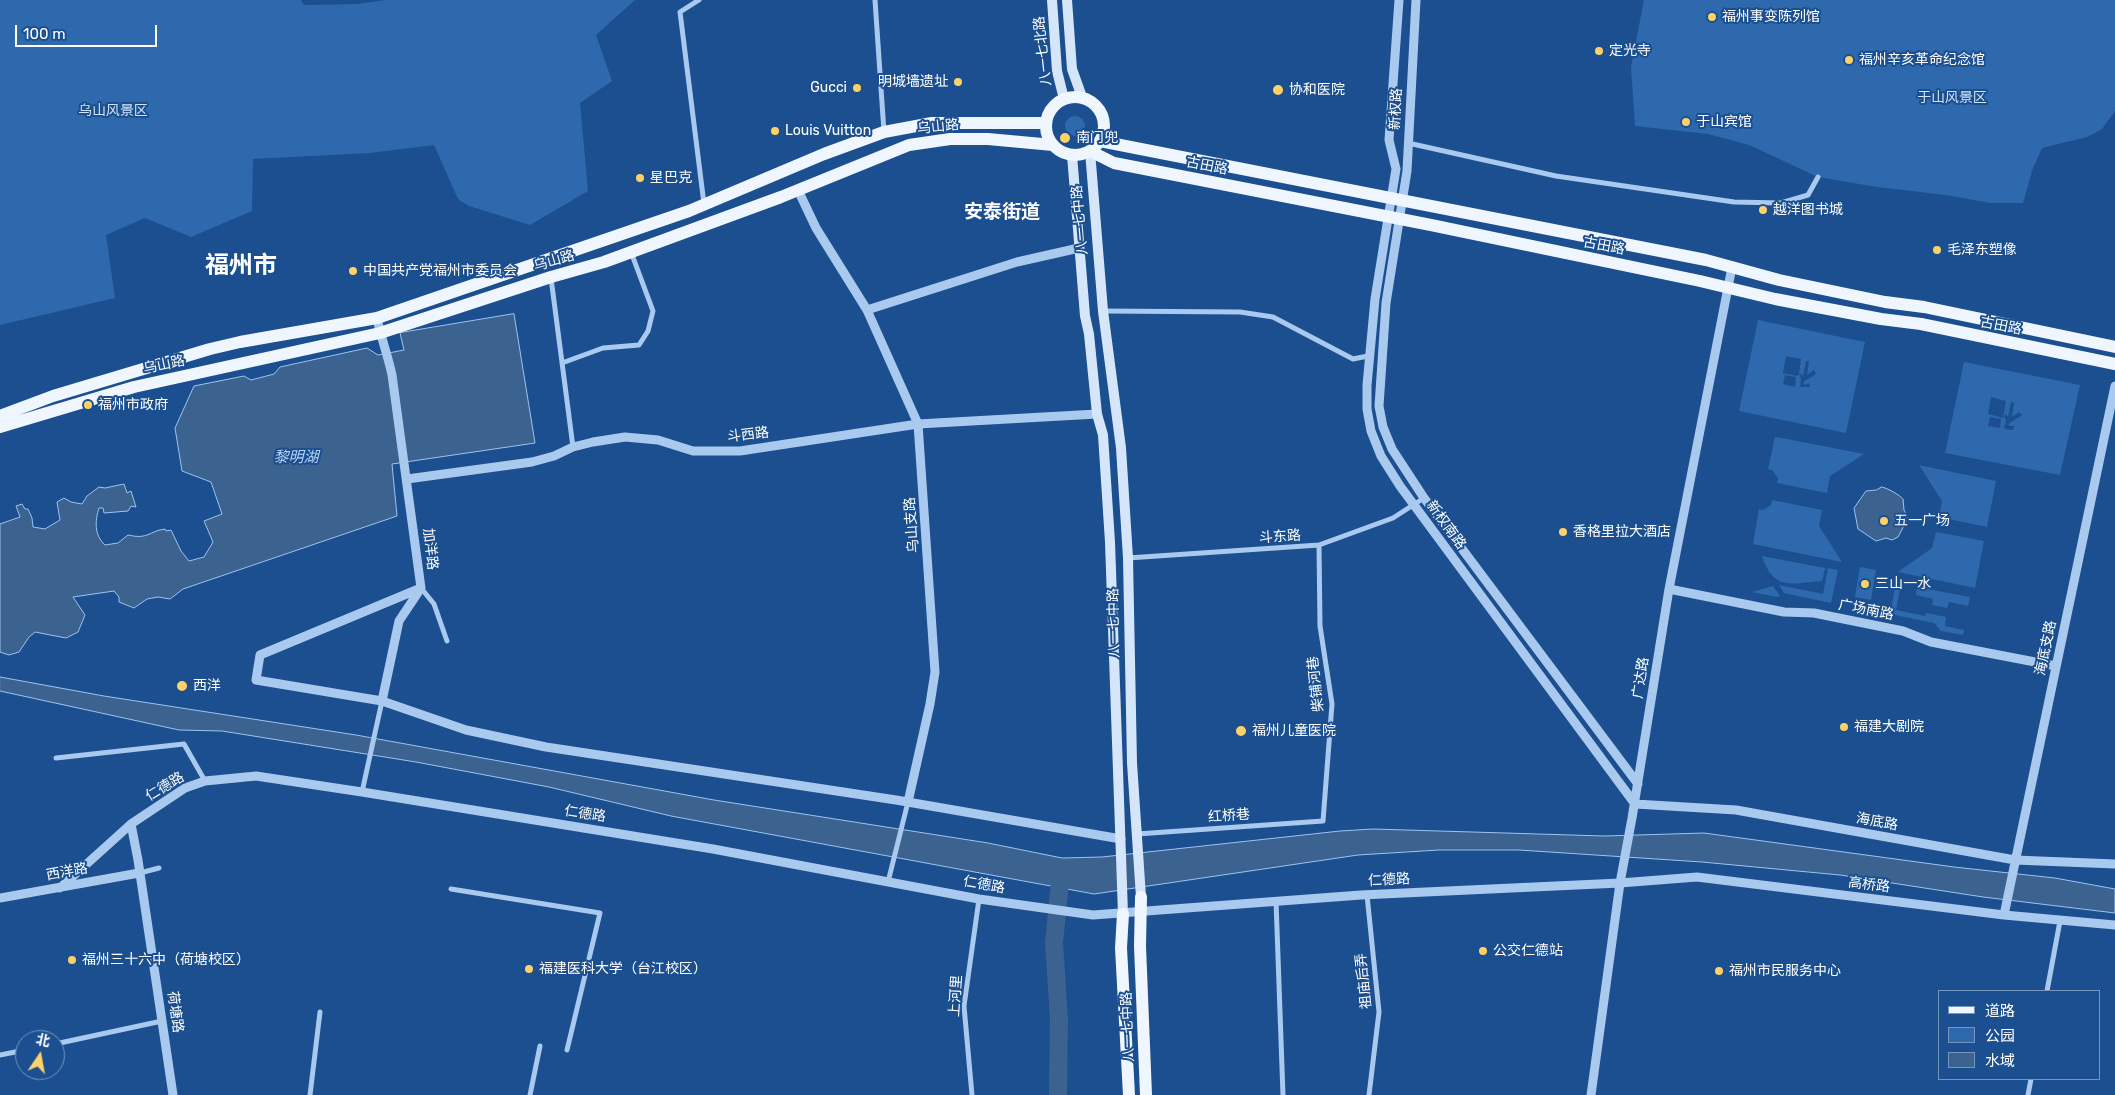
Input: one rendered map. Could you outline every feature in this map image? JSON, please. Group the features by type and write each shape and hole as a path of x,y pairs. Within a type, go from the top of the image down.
{"main road":[{"name":"八一七北路","path":"1052,0 1057,71 1064,98"},
{"path":"1067,0 1072,69 1082,97"},
{"path":"1082,97 1091,100 1103,114 1104,133 1100,141 1090,151 1072,155 1058,150 1053,145 1049,138 1046,123 1052,108 1064,98 1082,97"},
{"name":"乌山路","path":"0,416 53,396 210,349 377,318 704,205 824,154 884,132 932,123 1046,123"},
{"name":"乌山路","path":"0,427 134,387 380,333 631,252 798,190 909,145 950,139 988,139 1053,145"},
{"name":"古田路","path":"1100,141 1706,260 1779,280 1885,302 1924,307 2115,347"},
{"name":"古田路","path":"1090,151 1114,163 1394,218 1775,298 1881,319 1921,324 2115,364"},
{"name":"八一七中路","path":"1090,151 1103,311 1121,448 1128,558 1132,763 1142,911 1140,946 1146,1095"},
{"name":"八一七中路","path":"1072,155 1079,248 1097,414 1102,435 1110,542 1123,910 1121,948 1129,1095"}],"street":[{"path":"699,0 680,12 704,205"},
{"path":"875,0 884,132"},
{"name":"新权路","path":"1398,199 1396,169 1390,140 1399,0"},
{"name":"新权路","path":"1394,218 1408,143 1416,0"},
{"path":"1408,143 1556,176 1734,202 1782,203 1808,195 1818,177"},
{"name":"乌山支路","path":"798,190 816,228 867,310 918,424 935,672 930,704 888,882"},
{"name":"新权南路","path":"1394,218 1375,299 1368,356 1367,409 1371,431 1381,456 1414,505 1635,804"},
{"name":"新权南路","path":"1394,218 1379,406 1383,426 1392,449 1424,498 1638,784"},
{"path":"867,310 1017,262 1079,248"},
{"path":"562,363 603,348 639,345 648,331 653,311 631,252"},
{"name":"广达路","path":"1591,1095 1620,883 1635,804 1669,589 1732,267"},
{"path":"551,277 573,447"},
{"path":"1103,311 1240,312 1273,317 1353,359 1368,356"},
{"name":"加洋路","path":"362,792 399,621 421,588 405,462 388,354 380,333 377,318"},
{"name":"海底支路","path":"2004,915 2115,386"},
{"name":"斗西路","path":"407,479 532,462 554,456 573,447 608,439 641,437 676,444 693,451 740,451 918,424 1097,414"},
{"name":"斗东路","path":"1128,558 1319,545 1393,518 1424,498"},
{"name":"柴铺河巷","path":"1319,545 1320,626 1332,704 1323,821"},
{"path":"447,641 434,604 421,588 260,654 256,680 382,701 454,726 527,743 633,761 908,802 1121,840"},
{"name":"广场南路","path":"1669,589 1784,612 1814,613 1903,631 1931,642 2056,666"},
{"path":"56,758 184,744 205,781"},
{"name":"仁德路","path":"60,888 131,824 185,788 205,781 256,776 713,849 979,899 1070,913 1123,910 1142,911 1367,895 1620,883"},
{"name":"海底路","path":"1635,804 1736,810 2015,860 2115,864"},
{"name":"红桥巷","path":"1137,834 1323,821"},
{"name":"荷塘路","path":"131,824 173,1095"},
{"path":"139,873 159,868"},
{"name":"西洋路","path":"0,898 139,873"},
{"name":"高桥路","path":"1620,883 1696,877 2060,922 2115,925"},
{"path":"450,889 600,913 567,1050"},
{"name":"祖庙后弄","path":"1367,895 1379,1012 1368,1095"},
{"name":"上河里","path":"972,1095 964,1006 979,899"},
{"path":"1276,901 1283,1095"},
{"path":"2047,990 2060,922"},
{"path":"310,1095 320,1012"},
{"path":"65,1042 162,1021"},
{"path":"530,1095 540,1046"},
{"path":"0,1056 15,1052"},
{"path":"2028,1095 2031,1080"}],"green space":[{"name":"乌山风景区","path":"0,0 301,0 304,5 358,4 385,0 635,0 596,35 612,81 580,103 588,191 530,225 469,206 458,199 434,145 370,153 253,159 252,211 191,237 145,218 106,235 115,298 0,325"},
{"name":"于山风景区","path":"1644,0 2115,0 2115,111 2102,129 2087,137 2042,148 2033,168 2023,203 1990,203 1818,177 1749,145 1708,134 1635,126 1631,67"},
{"path":"1075,116 1082,119 1085,126 1082,133 1075,136 1068,133 1065,126 1068,119"},
{"path":"1758,320 1865,342 1846,433 1739,411","holes":["1786,356 1801,359 1799,373 1803,376 1806,361 1809,361 1807,375 1814,370 1816,374 1803,382 1805,385 1809,383 1810,387 1800,387 1801,379 1799,374 1797,376 1783,373","1785,375 1796,377 1795,387 1783,384"]},
{"path":"1964,362 2080,385 2060,475 1945,453","holes":["1991,397 2006,401 2003,418 1988,414","2011,402 2014,403 2012,417 2019,412 2022,415 2008,424 2015,426 2012,430 2005,429 2004,427 2006,421 2004,416 2006,414 2008,417","1990,417 2001,419 2000,428 1988,426"]},
{"path":"1775,437 1864,454 1830,476 1827,493 1777,483 1778,478 1772,470 1768,469"},
{"path":"1919,465 1996,481 1987,527 1939,517 1942,501"},
{"path":"1772,500 1822,510 1819,526 1842,562 1753,544 1759,509 1763,510 1771,505"},
{"path":"1936,532 1984,541 1975,588 1898,572 1932,548"},
{"path":"1762,556 1825,568 1822,581 1785,583 1772,575"},
{"path":"1860,567 1876,570 1871,600 1855,597"},
{"path":"1828,568 1838,570 1831,603 1784,593 1779,585 1823,594"},
{"path":"1896,583 1901,584 1896,610 1925,616 1926,613 1946,617 1945,626 1964,630 1963,635 1941,631 1934,623 1890,614"},
{"path":"1773,586 1780,596 1752,592"},
{"path":"1917,587 1970,597 1968,606 1949,602 1947,608 1932,605 1933,599 1916,595"}],"water":[{"name":"黎明湖","path":"514,314 535,443 392,464 397,516 183,589 170,599 158,597 147,599 134,608 119,602 119,597 114,591 73,597 85,615 78,632 66,638 35,632 29,637 19,652 9,655 0,652 0,524 20,517 16,506 22,504 25,509 28,509 33,527 45,529 60,520 57,502 64,498 71,502 82,504 87,496 99,487 105,488 124,484 127,493 131,491 136,507 131,506 128,511 104,513 103,508 99,508 96,528 101,541 105,545 118,543 128,535 144,536 165,529 166,531 171,530 181,551 189,561 204,557 213,542 204,521 222,514 211,482 182,471 175,428 194,386 244,376 251,380 274,374 280,367 367,348 378,355 404,350 400,333"},
{"path":"1882,487 1903,499 1904,510 1908,518 1898,537 1892,540 1886,538 1876,541 1858,529 1854,508 1866,491"},
{"path":"0,677 104,696 356,735 714,800 988,843 1062,858 1102,857 1373,829 1604,836 1704,833 1954,867 2055,878 2115,889 2115,913 1983,897 1840,875 1702,862 1519,850 1439,850 1358,855 1094,894 671,816 549,787 416,762 222,731 179,730 0,691"}],"waterway":[{"path":"1058,1095 1059,1019 1054,943 1061,872"}],"place":[{"name":"福州事变陈列馆","path":"1712,17"},
{"name":"定光寺","path":"1599,51"},
{"name":"福州辛亥革命纪念馆","path":"1849,60"},
{"name":"明城墙遗址","path":"958,82"},
{"name":"Gucci","path":"857,88"},
{"name":"协和医院","path":"1278,90"},
{"name":"于山宾馆","path":"1686,122"},
{"name":"Louis Vuitton","path":"775,131"},
{"name":"南门兜","path":"1065,138"},
{"name":"星巴克","path":"640,178"},
{"name":"越洋图书城","path":"1763,210"},
{"name":"毛泽东塑像","path":"1937,250"},
{"name":"中国共产党福州市委员会","path":"353,271"},
{"name":"福州市政府","path":"88,405"},
{"name":"五一广场","path":"1884,521"},
{"name":"香格里拉大酒店","path":"1563,532"},
{"name":"三山一水","path":"1865,584"},
{"name":"西洋","path":"182,686"},
{"name":"福建大剧院","path":"1844,727"},
{"name":"福州儿童医院","path":"1241,731"},
{"name":"公交仁德站","path":"1483,951"},
{"name":"福州三十六中（荷塘校区）","path":"72,960"},
{"name":"福建医科大学（台江校区）","path":"529,969"},
{"name":"福州市民服务中心","path":"1719,971"}],"district":[{"name":"安泰街道","path":"1002,213"},
{"name":"福州市","path":"241,266"}]}
